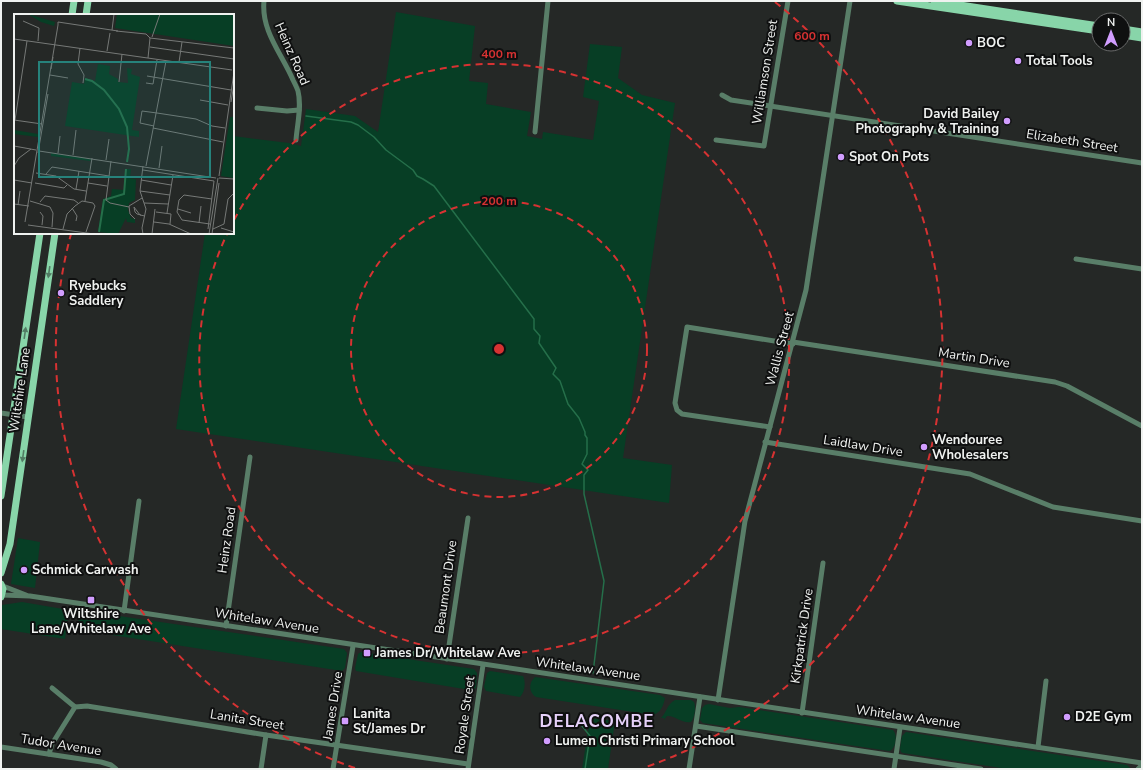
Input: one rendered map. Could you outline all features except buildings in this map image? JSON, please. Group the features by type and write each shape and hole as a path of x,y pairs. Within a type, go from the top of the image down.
{"main road":[{"path":"72,14 74,1"},
{"path":"86,14 88,1"},
{"path":"898,1 938,3 1091,25"},
{"path":"938,3 1091,30"},
{"path":"1131,30 1142,32"},
{"path":"1131,36 1142,38"},
{"name":"Wiltshire Lane","path":"1,496 40,234"},
{"name":"Wiltshire Lane","path":"1,573 10,544 54,234"},
{"path":"2,585 2,596"}],"street":[{"name":"Heinz Road","path":"264,1 263,11 270,37 289,70 298,91 299,110 296,140"},
{"path":"535,132 548,1"},
{"name":"Williamson Street","path":"716,140 764,146 788,1"},
{"name":"Wallis Street","path":"718,700 745,521 806,290 850,1"},
{"name":"Elizabeth Street","path":"722,96 731,100 1142,163"},
{"path":"257,108 287,111 299,110"},
{"path":"1076,258 1142,269"},
{"name":"Martin Drive","path":"770,427 682,414 677,410 675,402 687,327 1055,382 1067,386 1142,426"},
{"path":"1,413 28,417"},
{"name":"Laidlaw Drive","path":"765,442 970,474 1053,507 1142,521"},
{"name":"Heinz Road","path":"226,626 250,457"},
{"path":"124,610 139,500"},
{"name":"Beaumont Drive","path":"447,659 468,518"},
{"name":"Kirkpatrick Drive","path":"802,713 824,563"},
{"name":"Whitelaw Avenue","path":"2,585 30,596"},
{"name":"Whitelaw Avenue","path":"2,596 30,596 900,728 1038,747 1142,764"},
{"name":"James Drive","path":"333,769 353,646"},
{"name":"Royale Street","path":"468,767 483,665"},
{"path":"1038,747 1046,681"},
{"path":"49,754 52,744 75,708 52,688"},
{"path":"689,769 700,697"},
{"name":"Lanita Street","path":"75,708 87,706 468,767"},
{"path":"696,726 981,769"},
{"path":"894,769 900,728"},
{"path":"261,769 266,735"},
{"name":"Tudor Avenue","path":"1,747 101,762 111,765 116,769"},
{"path":"1138,769 1142,764"}],"green space":[{"path":"396,12 475,26 469,81 488,83 486,104 531,112 527,136 542,139 543,132 593,140 599,101 583,97 590,44 622,47 618,78 642,95 675,103 623,458 672,465 669,503 176,429 205,234 234,234 234,136 289,143 301,146 306,109 355,116 378,132"},
{"path":"18,538 40,542 35,588 11,584"},
{"path":"22,602 69,610 65,639 1,629 2,605"},
{"path":"85,611 344,649 347,653 345,668 342,671 80,630 78,628 79,613"},
{"path":"361,652 474,669 477,673 476,688 470,690 356,671 355,668 358,654"},
{"path":"490,671 523,676 524,687 520,697 486,691 484,687 487,673"},
{"path":"535,677 660,695 665,698 661,709 653,715 536,697 530,688 531,682"},
{"path":"675,700 691,700 694,702 695,712 691,722 685,722 670,716 667,716 664,720 664,718 661,718 670,704"},
{"path":"709,704 730,708 739,707 893,730 895,732 896,742 893,748 889,751 703,723 700,720 702,708"},
{"path":"590,718 615,721 608,769 582,769"},
{"path":"906,732 1127,765 1131,769 1008,769 903,753 901,752 900,748 902,736"}],"waterway":[{"path":"306,116 351,122 358,125 374,137 386,150 413,170 417,176 434,186 534,319 534,329 540,336 539,343 556,368 553,374 560,381 568,404 579,418 587,438 587,454 582,464 588,470 584,475 584,494 604,581 593,673"},
{"path":"584,717 582,726 590,736 585,769"}],"place":[{"name":"BOC","path":"969,43"},
{"name":"Total Tools","path":"1018,61"},
{"name":"David Bailey Photography & Training","path":"1007,121"},
{"name":"Spot On Pots","path":"841,157"},
{"name":"Ryebucks Saddlery","path":"61,293"},
{"name":"Wendouree Wholesalers","path":"924,447"},
{"name":"Schmick Carwash","path":"24,570"},
{"name":"Wiltshire Lane/Whitelaw Ave","path":"91,600"},
{"name":"James Dr/Whitelaw Ave","path":"367,653"},
{"name":"D2E Gym","path":"1067,717"},
{"name":"Lanita St/James Dr","path":"345,721"},
{"name":"Lumen Christi Primary School","path":"547,741"}],"district":[{"name":"DELACOMBE","path":"597,721"}]}
